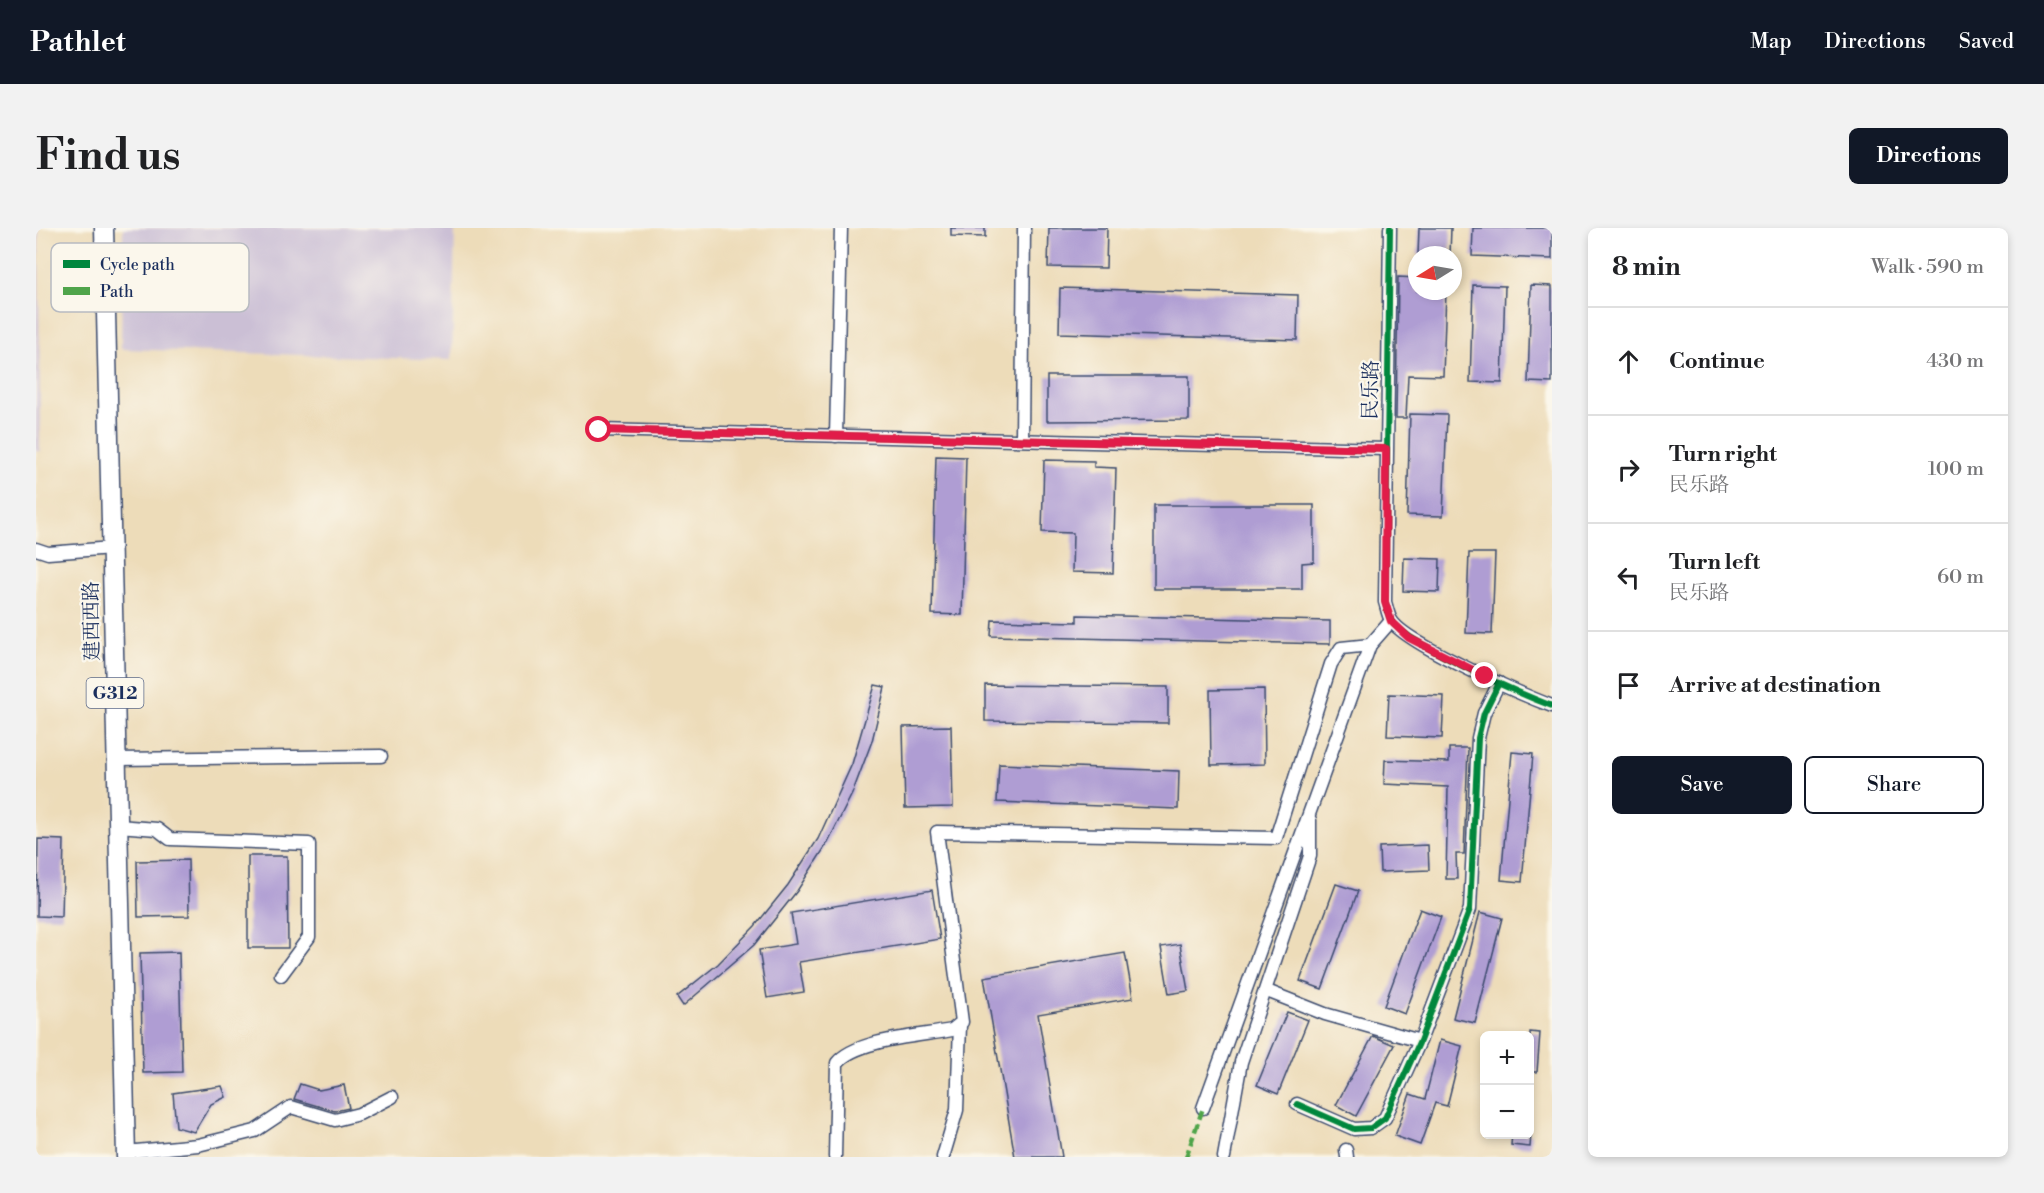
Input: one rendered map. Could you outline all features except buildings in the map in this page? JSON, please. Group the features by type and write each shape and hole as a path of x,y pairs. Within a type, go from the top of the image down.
{"highway":[{"name":"建西西路","path":"104,228 104,243"},
{"name":"建西西路","path":"106,312 126,1154"}],"street":[{"path":"836,436 841,228"},
{"path":"1022,440 1024,228"},
{"name":"民乐路","path":"1390,228 1385,602 1391,621"},
{"path":"599,430 1386,449"},
{"path":"36,549 48,553 112,548"},
{"path":"1203,1108 1370,645 1391,621 1409,638 1499,683 1552,706"},
{"path":"943,1157 957,1110 960,1025 963,1016 937,832 1276,838 1331,664 1341,648 1370,645"},
{"path":"1297,1104 1353,1129 1371,1128 1385,1118 1420,1041 1470,909 1478,738 1484,713 1499,683"},
{"path":"117,759 381,756"},
{"path":"1224,1157 1241,1062 1267,991 1310,856 1310,811"},
{"path":"118,826 157,829 170,839 309,843 309,937 281,975"},
{"path":"1267,991 1324,1014 1420,1041"},
{"path":"835,1157 837,1063 841,1058 856,1048 952,1030 960,1025"},
{"path":"126,1154 198,1145 255,1131 291,1107 334,1120 359,1114 392,1096"}],"shaded area":[{"path":"36,228 39,228 40,451 36,451"},
{"path":"123,228 455,228 452,360 121,349 122,312 249,312 249,243 123,243"}],"marked path":[{"path":"1186,1157 1203,1108"}],"cycle path":[{"path":"1390,228 1385,602 1388,614 1400,630 1418,642 1492,680 1552,706"},
{"path":"599,430 1386,449"},
{"path":"1297,1104 1354,1129 1371,1128 1385,1118 1420,1041 1470,909 1478,738 1484,713 1499,683"}],"route":[{"path":"599,430 1386,449 1385,602 1391,621 1409,638 1485,676"}]}
